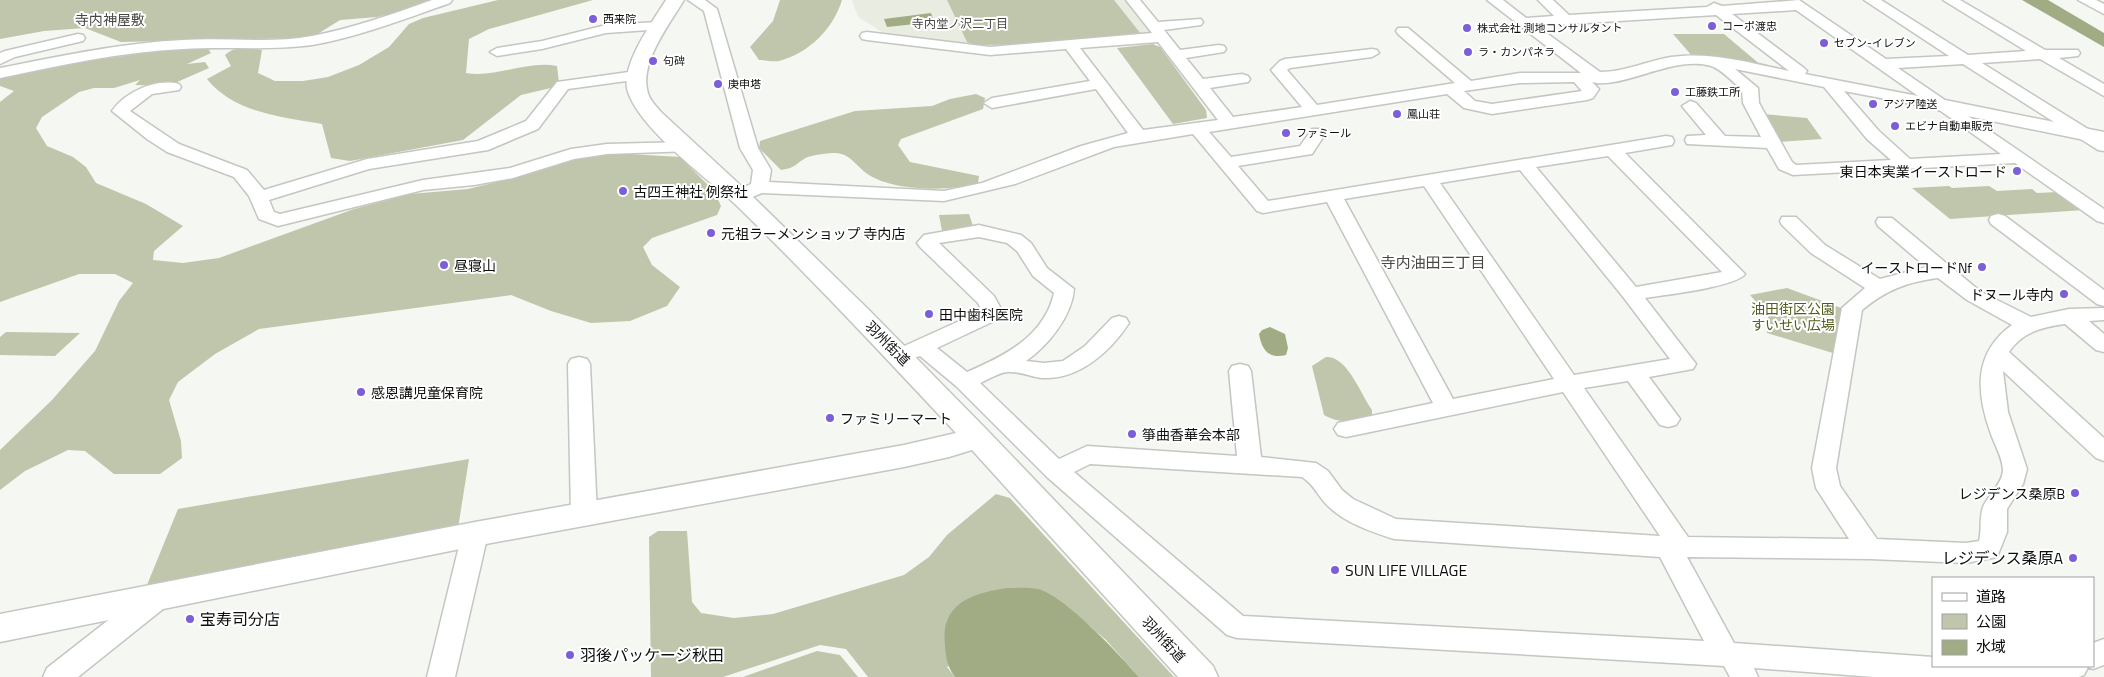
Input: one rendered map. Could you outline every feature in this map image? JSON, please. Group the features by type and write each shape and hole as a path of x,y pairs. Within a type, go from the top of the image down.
{"street":[{"path":"0,73 90,54 134,49 184,44 291,43 314,40 400,16 445,0"},
{"path":"260,197 367,164 482,146 532,125 563,85 636,76 658,26 675,0"},
{"path":"695,0 710,9 749,148 762,170 749,192 944,196 974,192 1003,184 1094,147 1139,136 1199,130 1229,123 1520,78 1599,79 1623,75 1671,62 1715,62 2095,136"},
{"path":"1133,0 1229,123"},
{"path":"1494,0 1599,79"},
{"path":"1545,0 1564,18"},
{"path":"1625,0 1642,14"},
{"path":"1703,0 1799,71"},
{"path":"1871,0 1962,58 2095,136 2104,146"},
{"path":"1950,0 2104,91"},
{"path":"2085,0 2104,10"},
{"path":"1524,22 1564,18 1718,10 1794,3 2104,216"},
{"path":"867,36 990,51 1071,46 1157,32 1196,22"},
{"path":"497,52 542,45 606,29 658,26"},
{"path":"1403,31 1468,86"},
{"path":"0,59 10,54 78,38"},
{"path":"1071,46 1139,136"},
{"path":"1176,55 1219,49"},
{"path":"1313,110 1279,70 1280,67 1285,64 1372,53"},
{"path":"1883,64 2073,53"},
{"path":"1715,62 1750,88 1751,103 1785,165 1793,170 2019,158"},
{"name":"羽州街道","path":"636,76 637,93 650,114 685,147 749,192 911,351 977,437 1200,677"},
{"path":"1450,88 1470,105 1492,109 1587,95 1591,89 1579,78"},
{"path":"1200,84 1242,79"},
{"path":"992,103 1100,84"},
{"path":"1830,84 1878,140 1907,165"},
{"path":"173,87 148,90 120,111 173,148 244,174 260,197 266,215 278,220 423,185 474,180 513,173 571,154 608,149 685,147"},
{"path":"1690,106 1720,141"},
{"path":"1199,130 1263,206 1666,141"},
{"path":"1227,163 1306,150 1318,133"},
{"path":"1693,140 1773,143"},
{"path":"1612,150 1735,274 1725,278 1630,294"},
{"path":"1346,429 1569,383 1685,364 1524,164"},
{"path":"1429,180 1569,383 1674,547 1735,662"},
{"path":"1332,196 1447,409"},
{"path":"1998,220 2104,300"},
{"path":"1789,221 1818,249 1878,287"},
{"path":"1885,222 1974,296 2027,324"},
{"path":"911,351 985,316 990,307 987,300 927,243 931,239 950,234 980,231 1014,239 1024,247 1040,272 1064,289 1064,296 1044,334 1025,354 964,381"},
{"path":"1870,549 1828,488 1824,468 1852,308 1878,287 1903,277 1942,271"},
{"path":"1056,470 1087,455 1307,469 1322,477 1338,501 1358,515 1394,529 1674,547 1870,549 1966,553 1988,550 1994,536 1995,507 2009,488 2015,469 2002,433 1994,399 1992,370 1997,353 2004,340 2027,324 2045,319 2104,314"},
{"path":"2069,316 2104,345"},
{"path":"1006,364 1035,371 1065,370 1093,352 1119,323"},
{"path":"911,351 964,381 1056,470 1237,627 1735,662 2050,677 2072,667"},
{"path":"1997,353 2104,452"},
{"path":"579,364 584,514"},
{"path":"1240,371 1250,465"},
{"path":"1633,372 1668,419"},
{"path":"0,628 475,534 931,450 977,437"},
{"path":"441,677 475,534"},
{"path":"58,677 158,597"}],"shaded area":[{"path":"852,0 1128,0 1152,36 1045,45 960,45 887,35 858,17"}],"green space":[{"path":"0,0 433,0 415,8 377,17 340,20 316,35 296,38 121,42 85,28 44,31 0,39"},
{"path":"498,0 593,0 489,29 469,39 466,73 489,73 534,65 557,66 559,83 555,87 521,95 463,140 350,161 331,158 322,124 260,112 231,99 207,79 231,66 225,55 238,48 262,50 258,73 275,81 303,81 328,77 359,65 389,47 409,24 423,18"},
{"path":"780,0 842,0 833,21 810,46 779,61 759,60 750,47 773,21"},
{"path":"947,0 1114,0 1141,34 1051,44 976,45 967,42"},
{"path":"1673,34 1724,34 1762,66 1693,57"},
{"path":"1153,44 1160,47 1206,110 1207,118 1173,124 1117,48"},
{"path":"207,47 211,53 187,64 205,62 209,68 168,86 135,85 140,80 114,88 94,88 79,92 42,117 36,128 47,146 73,157 86,167 96,183 146,204 183,226 154,251 153,260 183,263 219,258 354,209 410,194 468,189 509,179 575,158 613,153 680,157 714,191 721,206 717,215 652,238 643,247 652,265 680,287 667,306 630,321 591,323 551,311 511,295 259,329 215,354 178,382 169,400 181,441 182,458 160,474 114,474 85,451 68,450 25,471 0,490 0,450 52,400 95,351 119,301 133,283 115,274 79,274 0,302 0,102 14,91 0,86 0,79 52,66 174,49"},
{"path":"976,94 985,98 983,109 901,139 898,145 910,162 979,176 978,183 967,186 938,189 893,184 869,175 850,158 835,153 808,157 793,167 781,170 759,148 760,141 855,111 932,106 950,99"},
{"path":"1762,114 1807,118 1822,139 1777,142"},
{"path":"1949,186 1952,188 1989,186 1997,191 2032,189 2037,193 2058,192 2084,210 1950,219 1912,188"},
{"path":"969,214 973,226 942,231 939,215"},
{"name":"油田街区公園 すいせい広場","path":"1787,288 1844,309 1836,354 1767,333 1768,315 1750,295"},
{"path":"6,332 80,333 55,356 0,355 0,337"},
{"path":"1326,357 1334,358 1347,369 1372,410 1372,415 1342,421 1324,415 1312,366"},
{"path":"469,459 458,528 147,585 178,509"},
{"path":"996,494 1010,498 1174,677 1139,677 1106,640 1068,607 947,667 955,677 868,677 846,649 820,645 723,677 651,677 649,537 658,531 687,531 692,602 701,613 734,618 773,614 904,575 929,557 947,535"},
{"path":"817,651 840,655 858,677 743,677"}],"water":[{"path":"2022,0 2048,0 2104,33 2104,47"},
{"path":"931,13 934,22 887,27 884,19"},
{"path":"1270,327 1285,334 1288,348 1286,355 1275,356 1264,349 1259,334 1262,330"},
{"path":"1007,588 1038,589 1049,594 1092,627 1139,677 955,677 949,665 945,645 945,631 953,610 971,597"}],"place":[{"name":"西来院","path":"593,19"},
{"name":"コーポ渡忠","path":"1712,26"},
{"name":"株式会社 測地コンサルタント","path":"1467,28"},
{"name":"セブン-イレブン","path":"1824,43"},
{"name":"ラ・カンパネラ","path":"1468,52"},
{"name":"句碑","path":"653,61"},
{"name":"庚申塔","path":"718,84"},
{"name":"工藤鉄工所","path":"1675,92"},
{"name":"アジア陸送","path":"1873,104"},
{"name":"鳳山荘","path":"1397,114"},
{"name":"エビナ自動車販売","path":"1895,126"},
{"name":"ファミール","path":"1286,133"},
{"name":"東日本実業イーストロード","path":"2017,171"},
{"name":"古四王神社 例祭社","path":"623,191"},
{"name":"元祖ラーメンショップ 寺内店","path":"711,233"},
{"name":"昼寝山","path":"444,265"},
{"name":"イーストロードNf","path":"1982,267"},
{"name":"ドヌール寺内","path":"2064,294"},
{"name":"田中歯科医院","path":"929,314"},
{"name":"感恩講児童保育院","path":"361,392"},
{"name":"ファミリーマート","path":"830,418"},
{"name":"箏曲香華会本部","path":"1132,434"},
{"name":"レジデンス桑原B","path":"2075,493"},
{"name":"レジデンス桑原A","path":"2073,558"},
{"name":"SUN LIFE VILLAGE","path":"1335,570"},
{"name":"宝寿司分店","path":"190,619"},
{"name":"羽後パッケージ秋田","path":"570,655"}],"district":[{"name":"寺内神屋敷","path":"110,19"},
{"name":"寺内堂ノ沢二丁目","path":"960,23"},
{"name":"寺内油田三丁目","path":"1433,262"}]}
